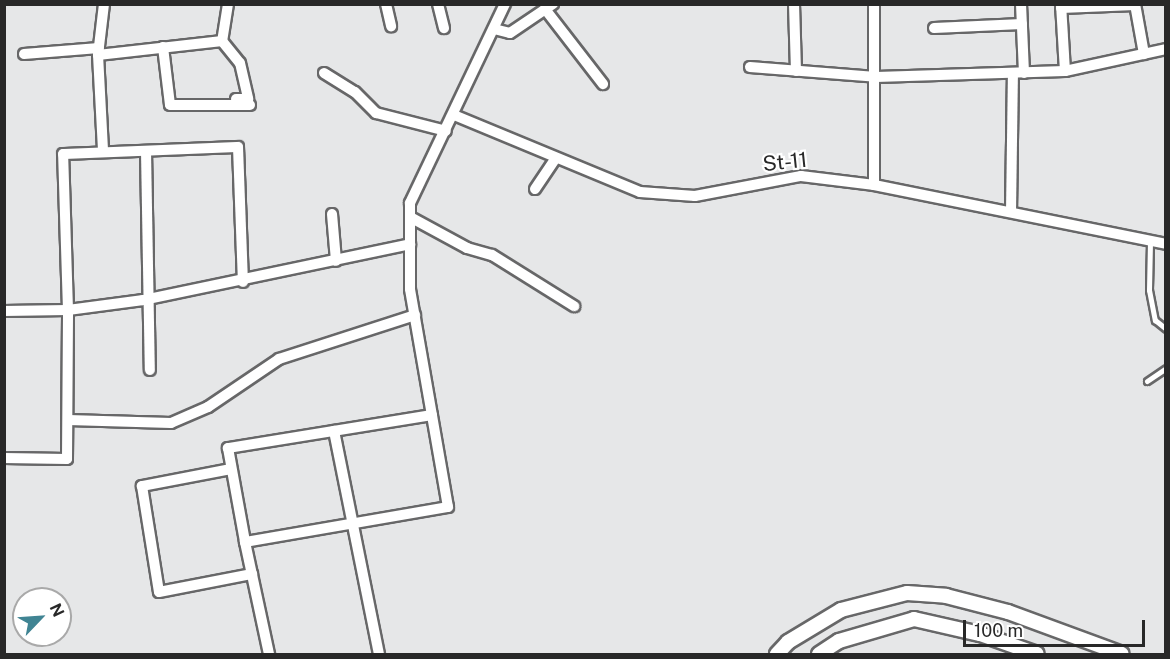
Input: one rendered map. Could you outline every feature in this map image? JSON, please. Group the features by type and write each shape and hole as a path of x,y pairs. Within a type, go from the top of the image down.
{"street":[{"path":"103,150 99,51 104,4"},
{"path":"228,4 222,41 242,67 248,99 236,99"},
{"path":"386,4 391,26"},
{"path":"438,4 444,28"},
{"path":"245,542 448,507 415,315 410,244 410,203 505,4"},
{"path":"794,4 796,71"},
{"path":"874,4 876,77 874,185"},
{"path":"1011,212 1022,24 1021,4"},
{"path":"1065,71 1061,6 1135,5 1144,54"},
{"path":"494,29 510,33 549,7 603,84"},
{"path":"934,28 1022,24"},
{"path":"24,54 164,48 222,41"},
{"path":"164,48 170,105 250,105"},
{"path":"750,67 876,77 1065,71 1166,49"},
{"path":"324,73 355,92 376,113 446,131"},
{"name":"St-11","path":"454,115 640,192 695,195 801,176 874,185 1166,244"},
{"path":"4,458 67,459 68,310 63,154 103,150 146,151 238,147 243,282"},
{"path":"146,151 150,370"},
{"path":"535,189 556,158"},
{"path":"332,214 336,261"},
{"path":"410,217 467,248 492,255 574,306"},
{"path":"4,311 68,310 149,299 243,282 410,244"},
{"path":"68,420 171,423 208,407 279,358 415,315"},
{"path":"269,654 228,448 432,415"},
{"path":"334,431 350,524 379,654"},
{"path":"231,469 142,486 159,592 252,573"},
{"path":"777,654 788,642 841,610 907,593 946,596 1008,612 1122,654"},
{"path":"819,654 839,641 914,619 980,634 1037,654"}],"lane":[{"path":"1150,240 1149,290 1155,320 1166,329"},
{"path":"1147,381 1166,368"}]}
